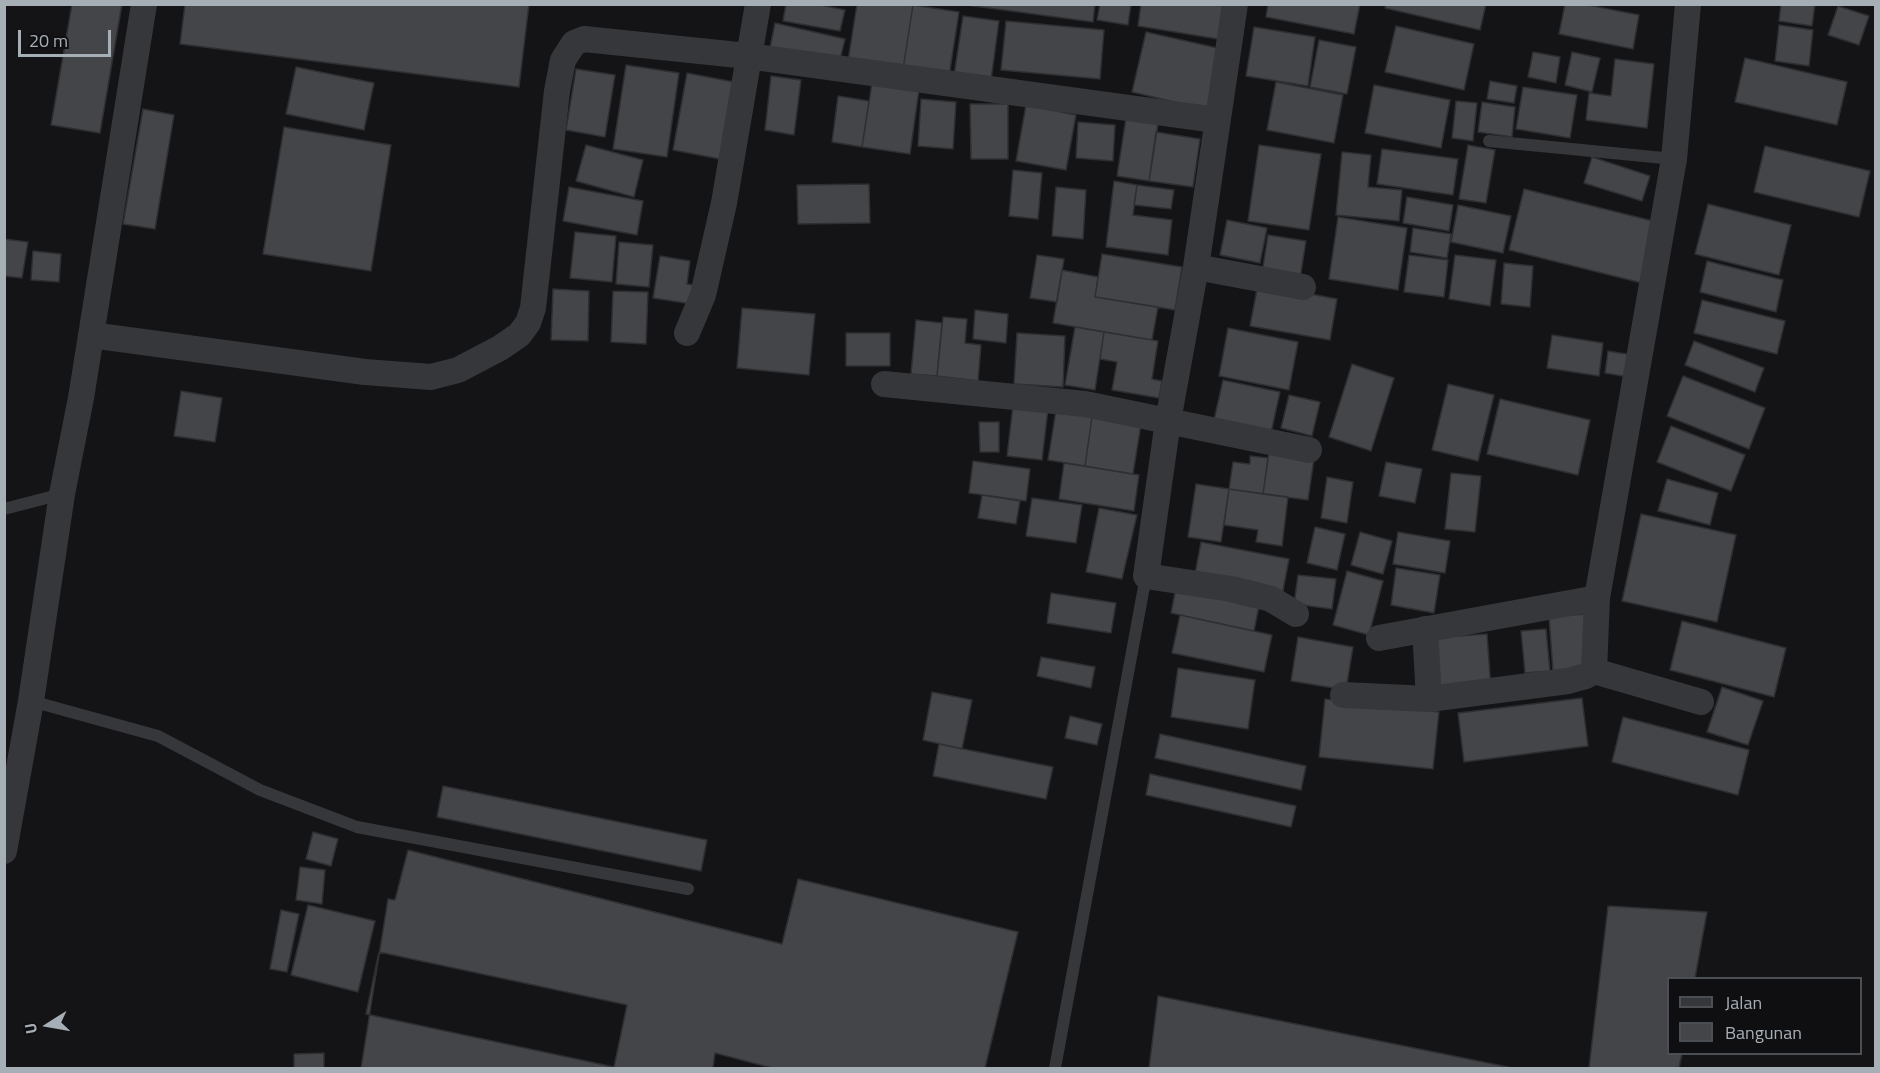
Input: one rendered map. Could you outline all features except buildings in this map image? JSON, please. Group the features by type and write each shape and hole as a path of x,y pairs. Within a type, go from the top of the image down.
{"street":[{"path":"4,851 31,701 62,494 91,335 144,4"},
{"path":"687,333 703,295 724,203 758,4"},
{"path":"1235,4 1196,267 1168,422 1146,576 1250,593 1271,599 1296,614"},
{"path":"1594,671 1597,598 1674,159 1688,4"},
{"path":"91,335 365,372 431,377 459,370 510,342 528,323 533,308 557,91 563,60 574,43 584,39 748,56 1216,120"},
{"path":"1196,267 1303,287"},
{"path":"884,384 1085,404 1309,450"},
{"path":"1379,638 1597,598"},
{"path":"1425,629 1429,699"},
{"path":"1343,695 1429,699 1568,681 1594,671 1701,702"}],"lane":[{"path":"1489,141 1674,159"},
{"path":"4,510 62,494"},
{"path":"1055,1068 1146,576"},
{"path":"31,701 158,736 260,790 357,827 688,889"}]}
